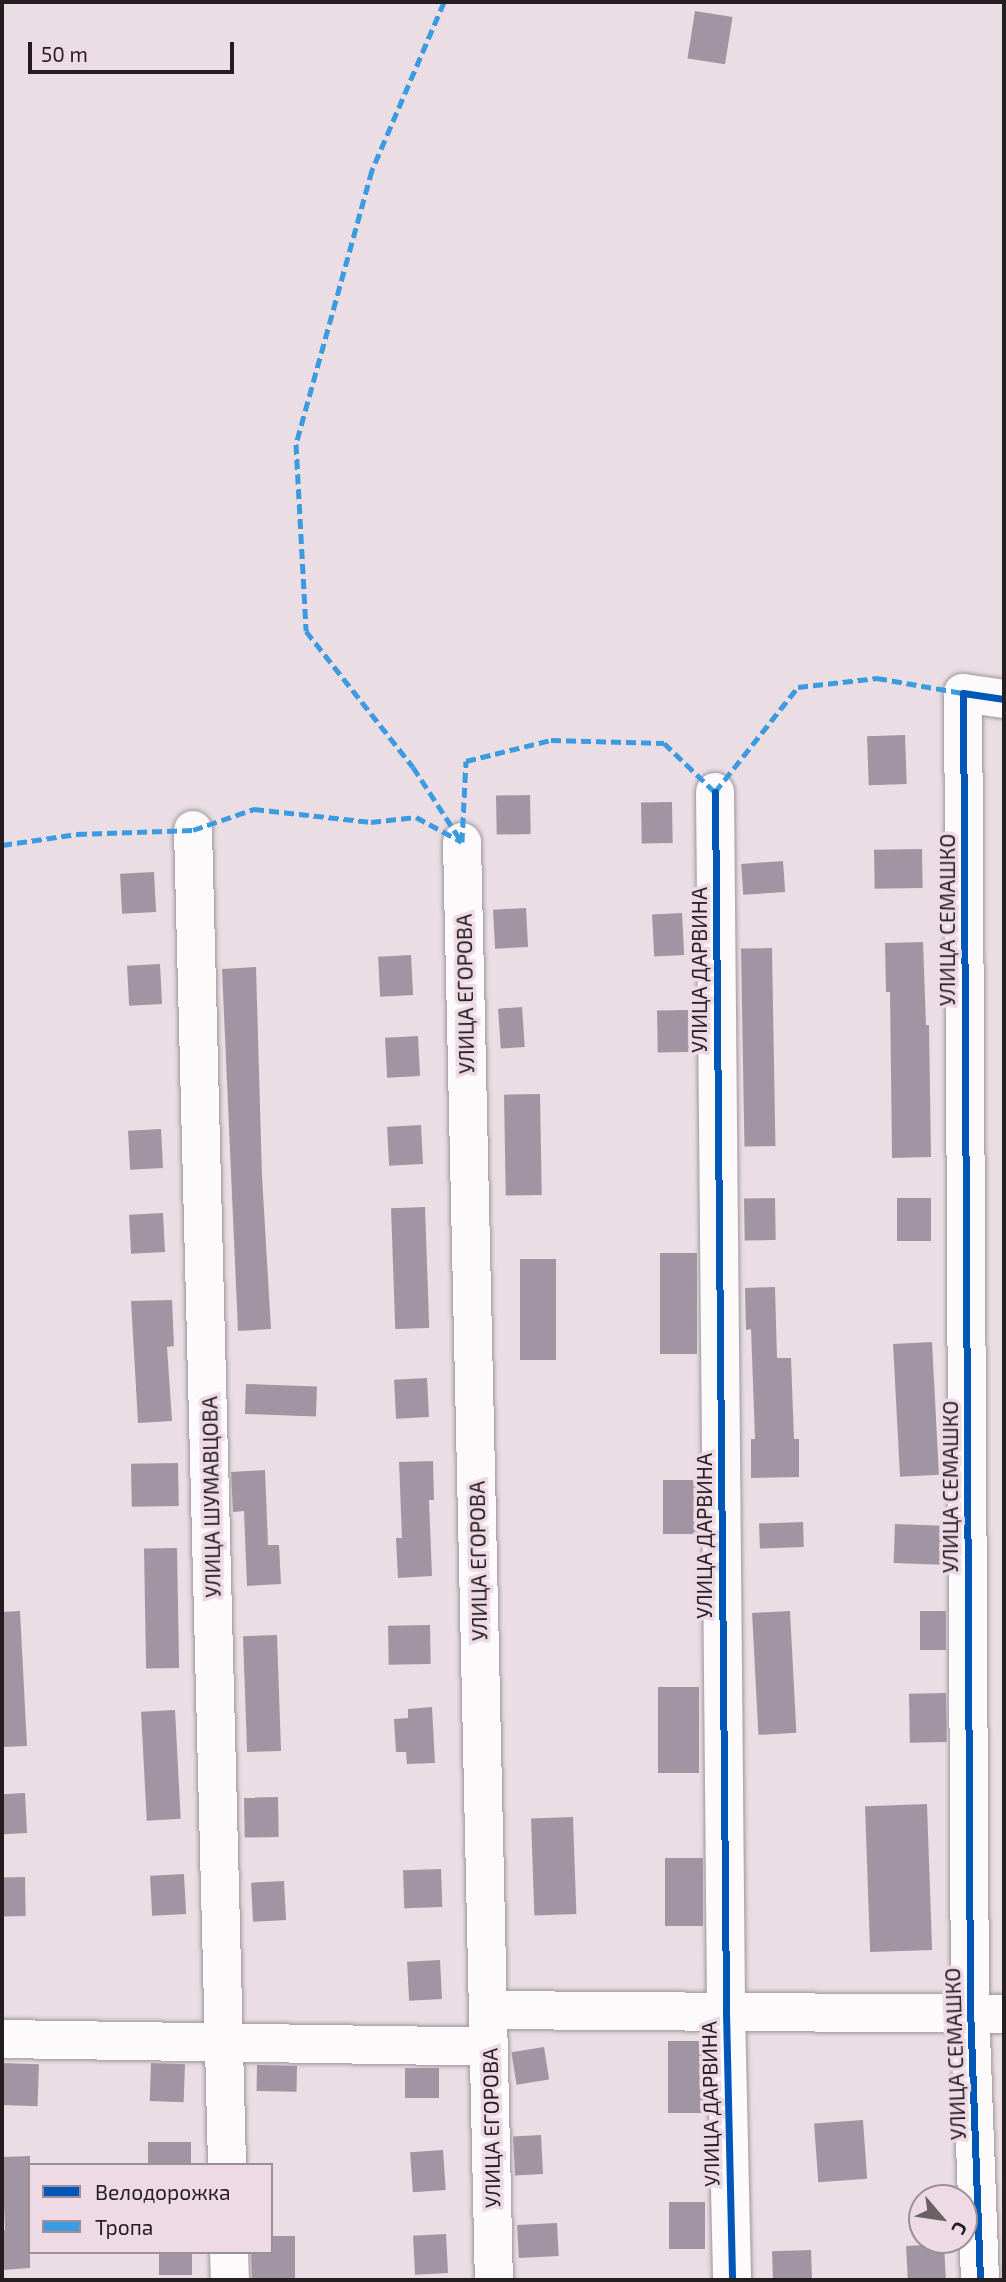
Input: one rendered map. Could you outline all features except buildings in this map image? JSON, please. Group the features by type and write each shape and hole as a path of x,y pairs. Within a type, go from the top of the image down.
{"street":[{"name":"УЛИЦА СЕМАШКО","path":"980,2280 987,2013 963,693 1004,699"},
{"name":"УЛИЦА ДАРВИНА","path":"715,792 726,2012 732,2280"},
{"name":"УЛИЦА ШУМАВЦОВА","path":"193,830 228,2163"},
{"name":"УЛИЦА ЕГОРОВА","path":"462,842 494,2280"},
{"path":"2,2039 225,2042 489,2029 726,2012 987,2013"},
{"path":"229,2254 230,2280"}],"marked path":[{"path":"444,2 372,170 296,444 306,631 413,767 460,839"},
{"path":"2,845 77,834 193,830 254,809 371,822 416,817 462,842 466,761 551,740 664,743 715,792 798,687 877,678 963,693"}],"cycle path":[{"path":"980,2280 970,2013 963,693 1004,699"},
{"path":"715,792 726,2012 732,2280"}]}
